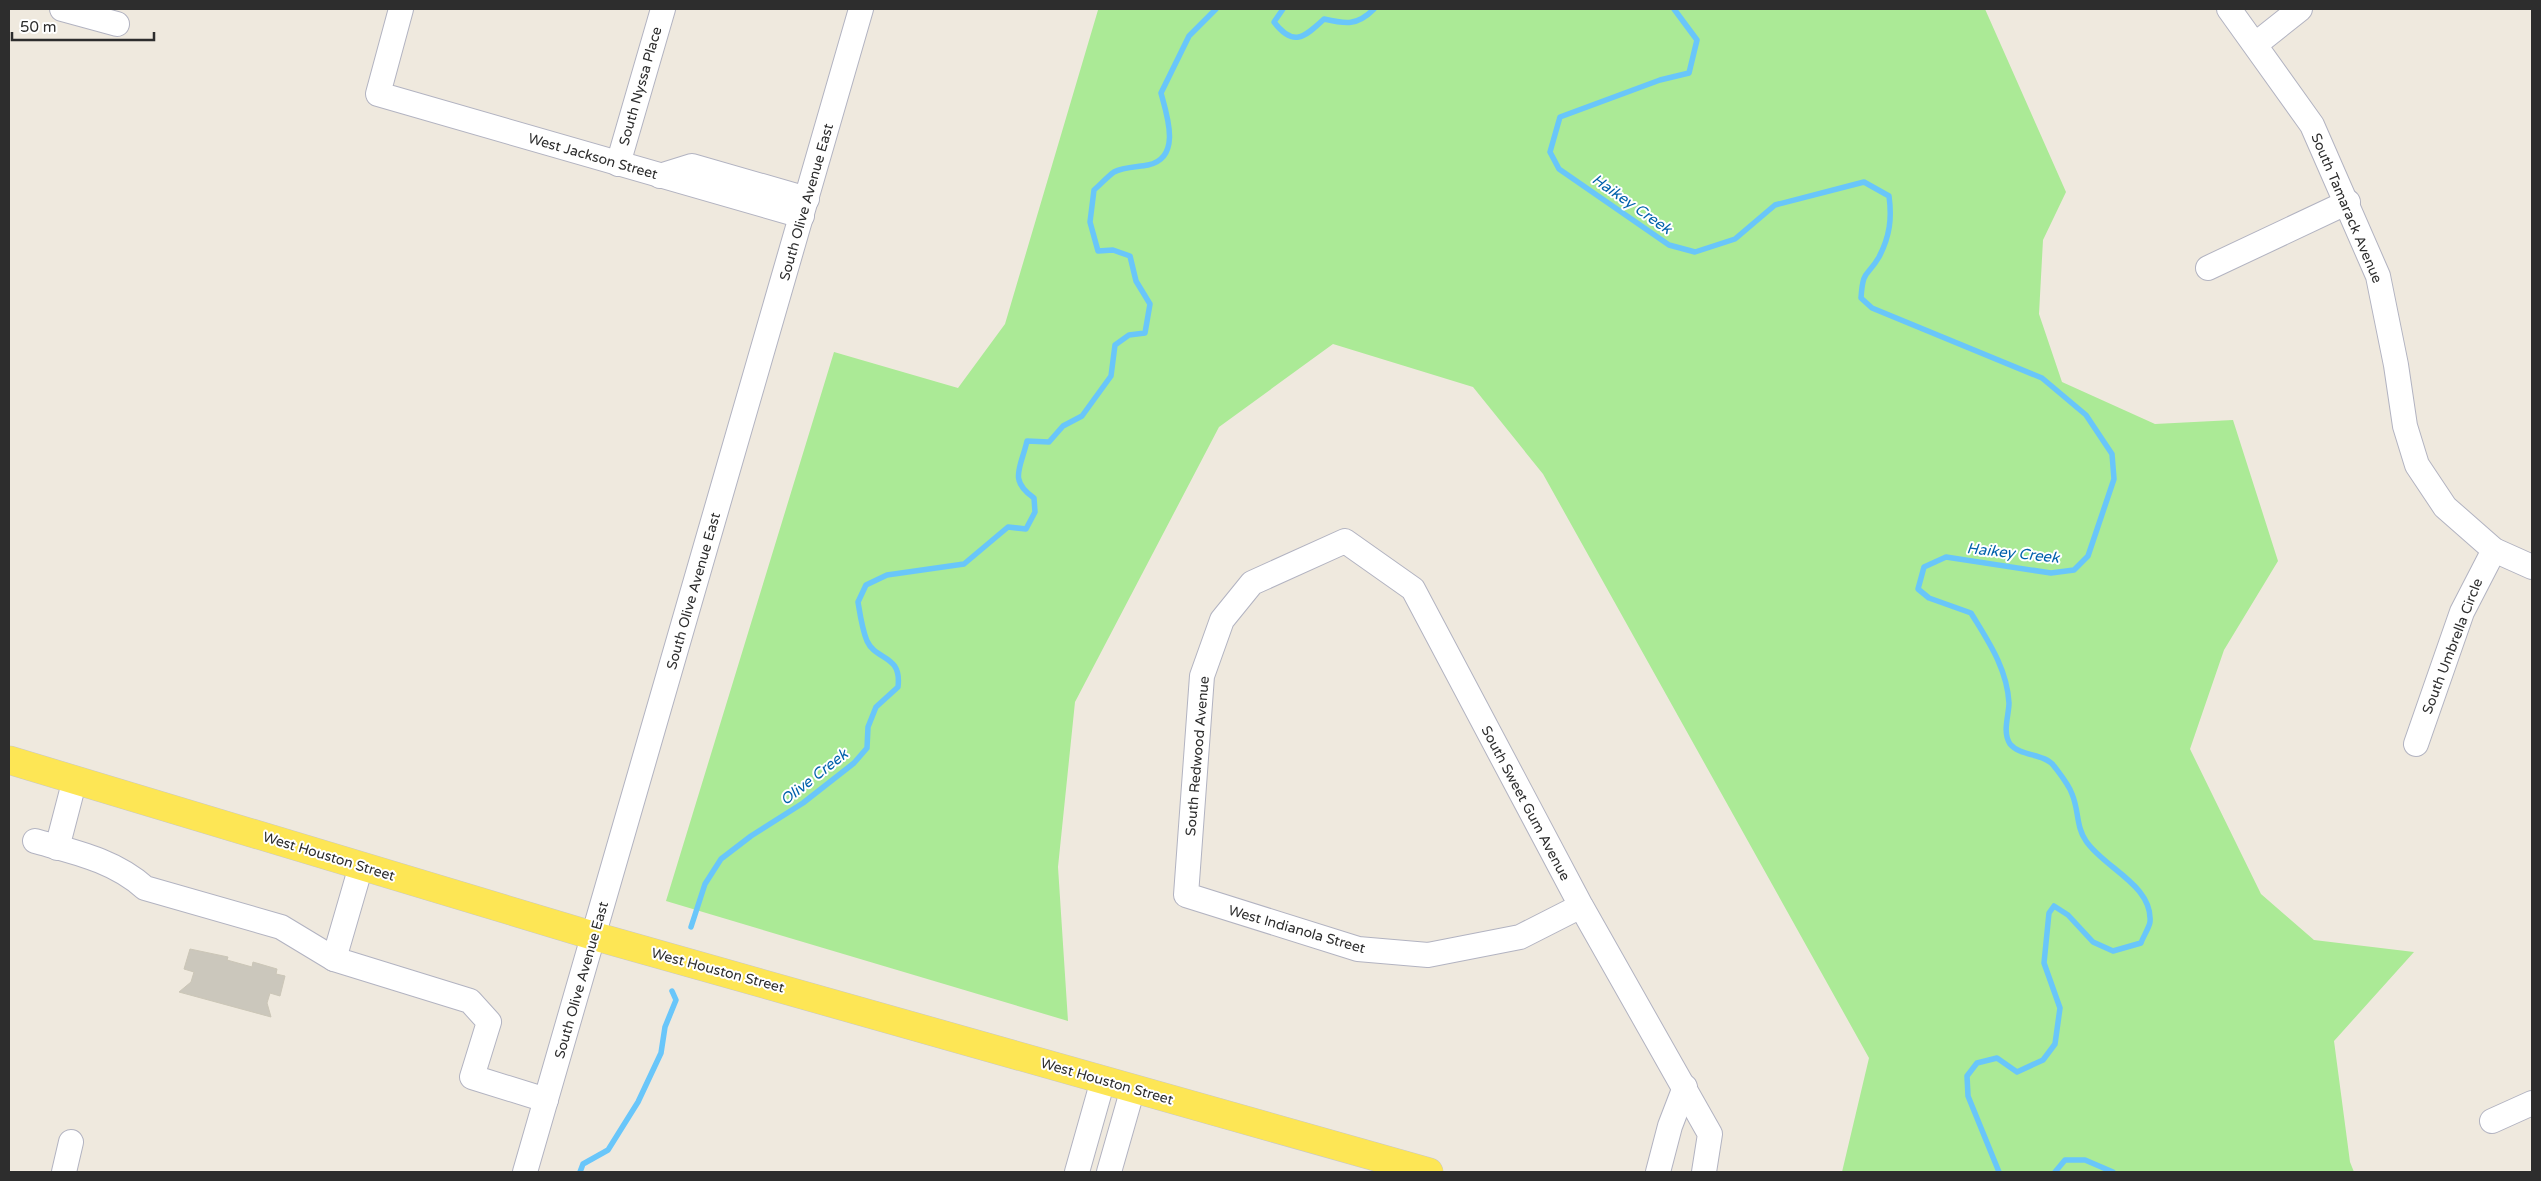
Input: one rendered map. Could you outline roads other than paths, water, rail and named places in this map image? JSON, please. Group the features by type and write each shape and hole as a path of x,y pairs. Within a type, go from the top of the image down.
{"main road":[{"name":"West Houston Street","path":"9,760 594,936 1429,1172"}],"street":[{"path":"62,9 117,24"},
{"name":"West Jackson Street","path":"401,9 378,94 660,176 692,166 804,207"},
{"name":"South Nyssa Place","path":"618,164 663,9"},
{"name":"South Olive Avenue East","path":"525,1172 861,9"},
{"name":"South Tamarack Avenue","path":"2229,9 2256,44 2312,125 2348,202 2378,276 2405,426 2416,465 2445,507 2494,550 2532,567"},
{"path":"2256,44 2300,9"},
{"path":"2208,268 2348,202"},
{"name":"South Redwood Avenue","path":"1186,895 1202,676 1222,620 1252,583 1345,541"},
{"name":"South Sweet Gum Avenue","path":"1345,541 1413,589 1581,906 1710,1134 1704,1172"},
{"name":"South Umbrella Circle","path":"2416,744 2462,612 2494,550"},
{"path":"76,779 46,844 109,863 129,874 145,888 281,928 334,959 470,1001 489,1022 472,1077 546,1100"},
{"path":"334,959 361,866"},
{"name":"West Indianola Street","path":"1186,895 1358,949 1428,955 1520,937 1581,906"},
{"path":"1077,1172 1103,1080"},
{"path":"1658,1172 1670,1126 1685,1087"},
{"path":"1109,1172 1133,1088"},
{"path":"2492,1121 2532,1103"},
{"path":"64,1172 71,1142"}],"waterway":[{"name":"Olive Creek","path":"691,927 705,884 721,859 751,836 803,803 854,763 867,748 868,727 876,707 898,687 898,676 892,663 876,652 865,636 858,602 866,585 887,575 964,564 1008,527 1026,529 1035,512 1034,498 1021,485 1018,473 1027,441 1049,442 1063,426 1082,416 1111,376 1115,345 1129,335 1145,333 1150,304 1136,281 1130,256 1113,250 1098,251 1090,222 1094,190 1114,172 1148,165 1159,161 1165,154 1169,145 1170,135 1161,93 1189,36 1216,9"},
{"name":"Olive Creek","path":"1283,9 1274,22 1287,35 1293,37 1304,35 1324,19 1345,23 1357,21 1374,9"},
{"name":"Haikey Creek","path":"1674,9 1697,40 1689,73 1660,80 1560,117 1550,152 1559,169 1669,245 1695,252 1735,239 1775,205 1864,182 1889,196 1890,219 1883,249 1875,264 1864,277 1861,298 1872,308 2042,378 2086,415 2112,454 2114,479 2088,556 2074,570 2051,573 1946,557 1924,567 1918,589 1929,598 1971,613 1996,655 2005,678 2009,703 2006,734 2010,744 2020,751 2044,759 2054,766 2071,791 2081,830 2086,841 2094,851 2136,887 2149,909 2150,922 2141,943 2113,951 2093,942 2068,915 2054,906 2049,913 2044,963 2060,1008 2055,1044 2043,1060 2017,1072 1997,1058 1977,1063 1967,1076 1968,1096 1999,1172"},
{"name":"Olive Creek","path":"580,1172 583,1164 608,1150 638,1102 661,1053 665,1027 676,1000 672,991"},
{"name":"Haikey Creek","path":"2055,1172 2065,1160 2085,1160 2113,1172"}]}
